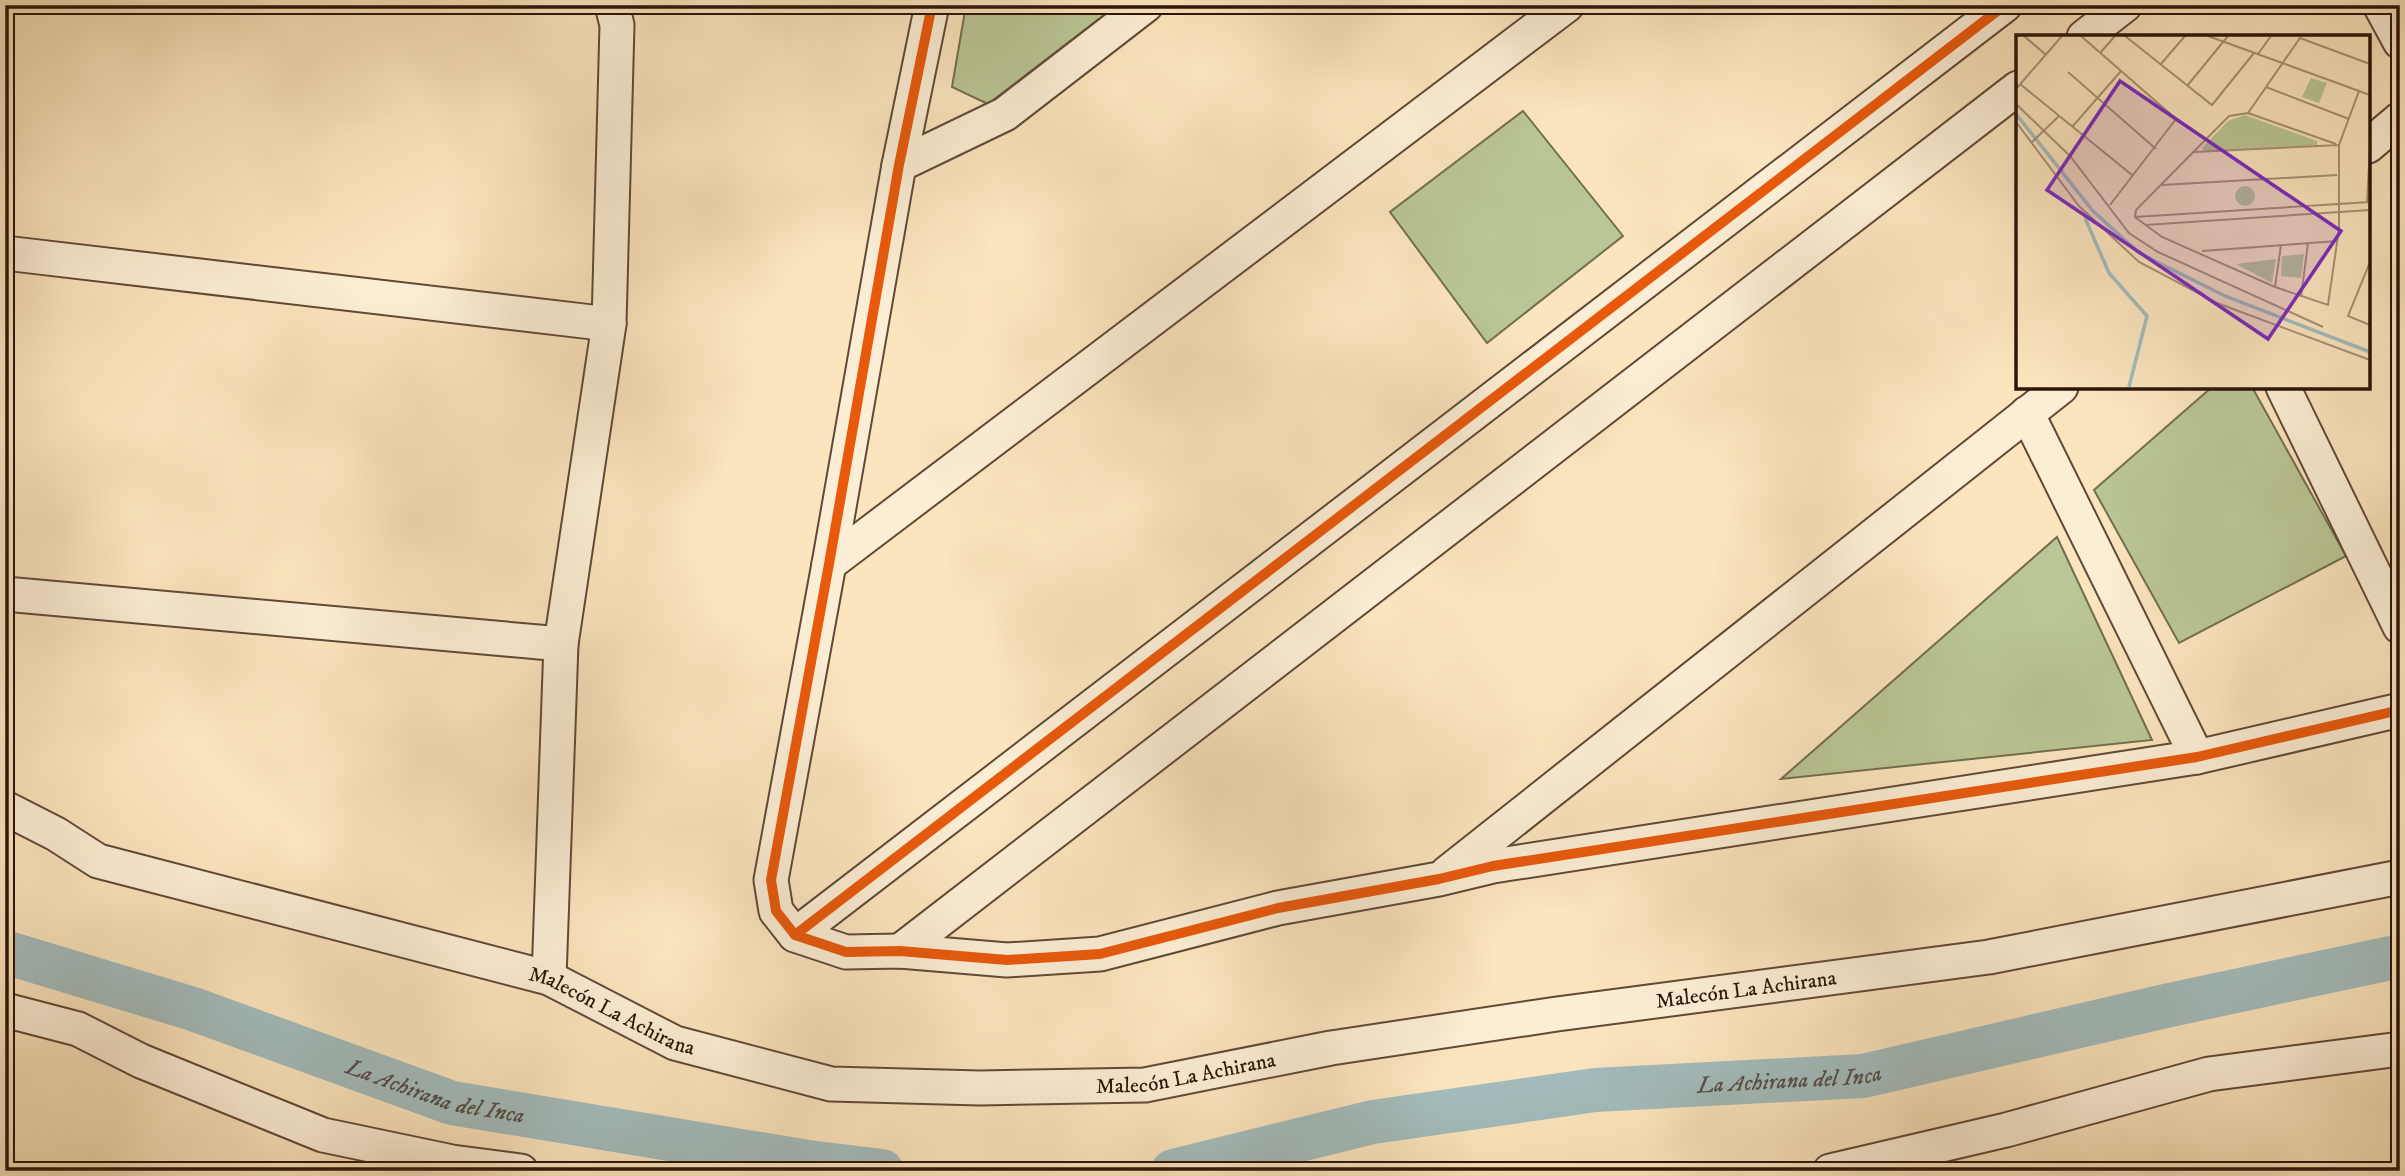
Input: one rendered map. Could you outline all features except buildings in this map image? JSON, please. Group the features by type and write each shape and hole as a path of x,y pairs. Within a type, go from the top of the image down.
{"street":[{"path":"549,978 561,644 609,324 617,25 612,5"},
{"path":"932,5 899,165 771,880 776,911 795,935 846,952 900,951 1007,960 1100,954 1278,908 1440,879 1493,866 2197,757 2400,710"},
{"path":"899,165 1006,114 1146,5"},
{"path":"829,564 1567,5"},
{"path":"795,935 2005,5"},
{"path":"2087,35 2125,5"},
{"path":"2380,5 2400,42"},
{"path":"900,951 2016,90"},
{"path":"2370,144 2400,119"},
{"path":"5,253 609,324"},
{"path":"1440,879 2060,388"},
{"path":"2283,388 2400,627"},
{"path":"2027,413 2197,757"},
{"path":"5,594 561,644"},
{"name":"Malecón La Achirana","path":"5,808 56,834 98,861 549,978 675,1043 831,1084 980,1088 1145,1085 1331,1048 1558,1014 1989,957 2400,877"},
{"path":"5,1010 78,1029 141,1061 323,1135 452,1162 521,1171"},
{"path":"1830,1171 2007,1130 2209,1074 2400,1049"}],"green space":[{"path":"966,5 1117,5 988,104 952,87"},
{"path":"1523,111 1623,236 1487,343 1390,212"},
{"path":"2211,388 2253,388 2346,556 2179,643 2094,490"},
{"path":"2057,537 2152,740 1781,779"}],"waterway":[{"name":"La Achirana del Inca","path":"5,952 193,1009 452,1103 808,1162 882,1171"},
{"name":"La Achirana del Inca","path":"1173,1171 1373,1122 1595,1090 1863,1076 2170,1005 2400,956"}],"cycle path":[{"path":"932,5 899,165 771,880 776,911 795,935 846,952 900,951 1007,960 1100,954 1278,908 1439,879 1493,866 2197,757 2400,710"},
{"path":"795,935 2005,5"}]}
